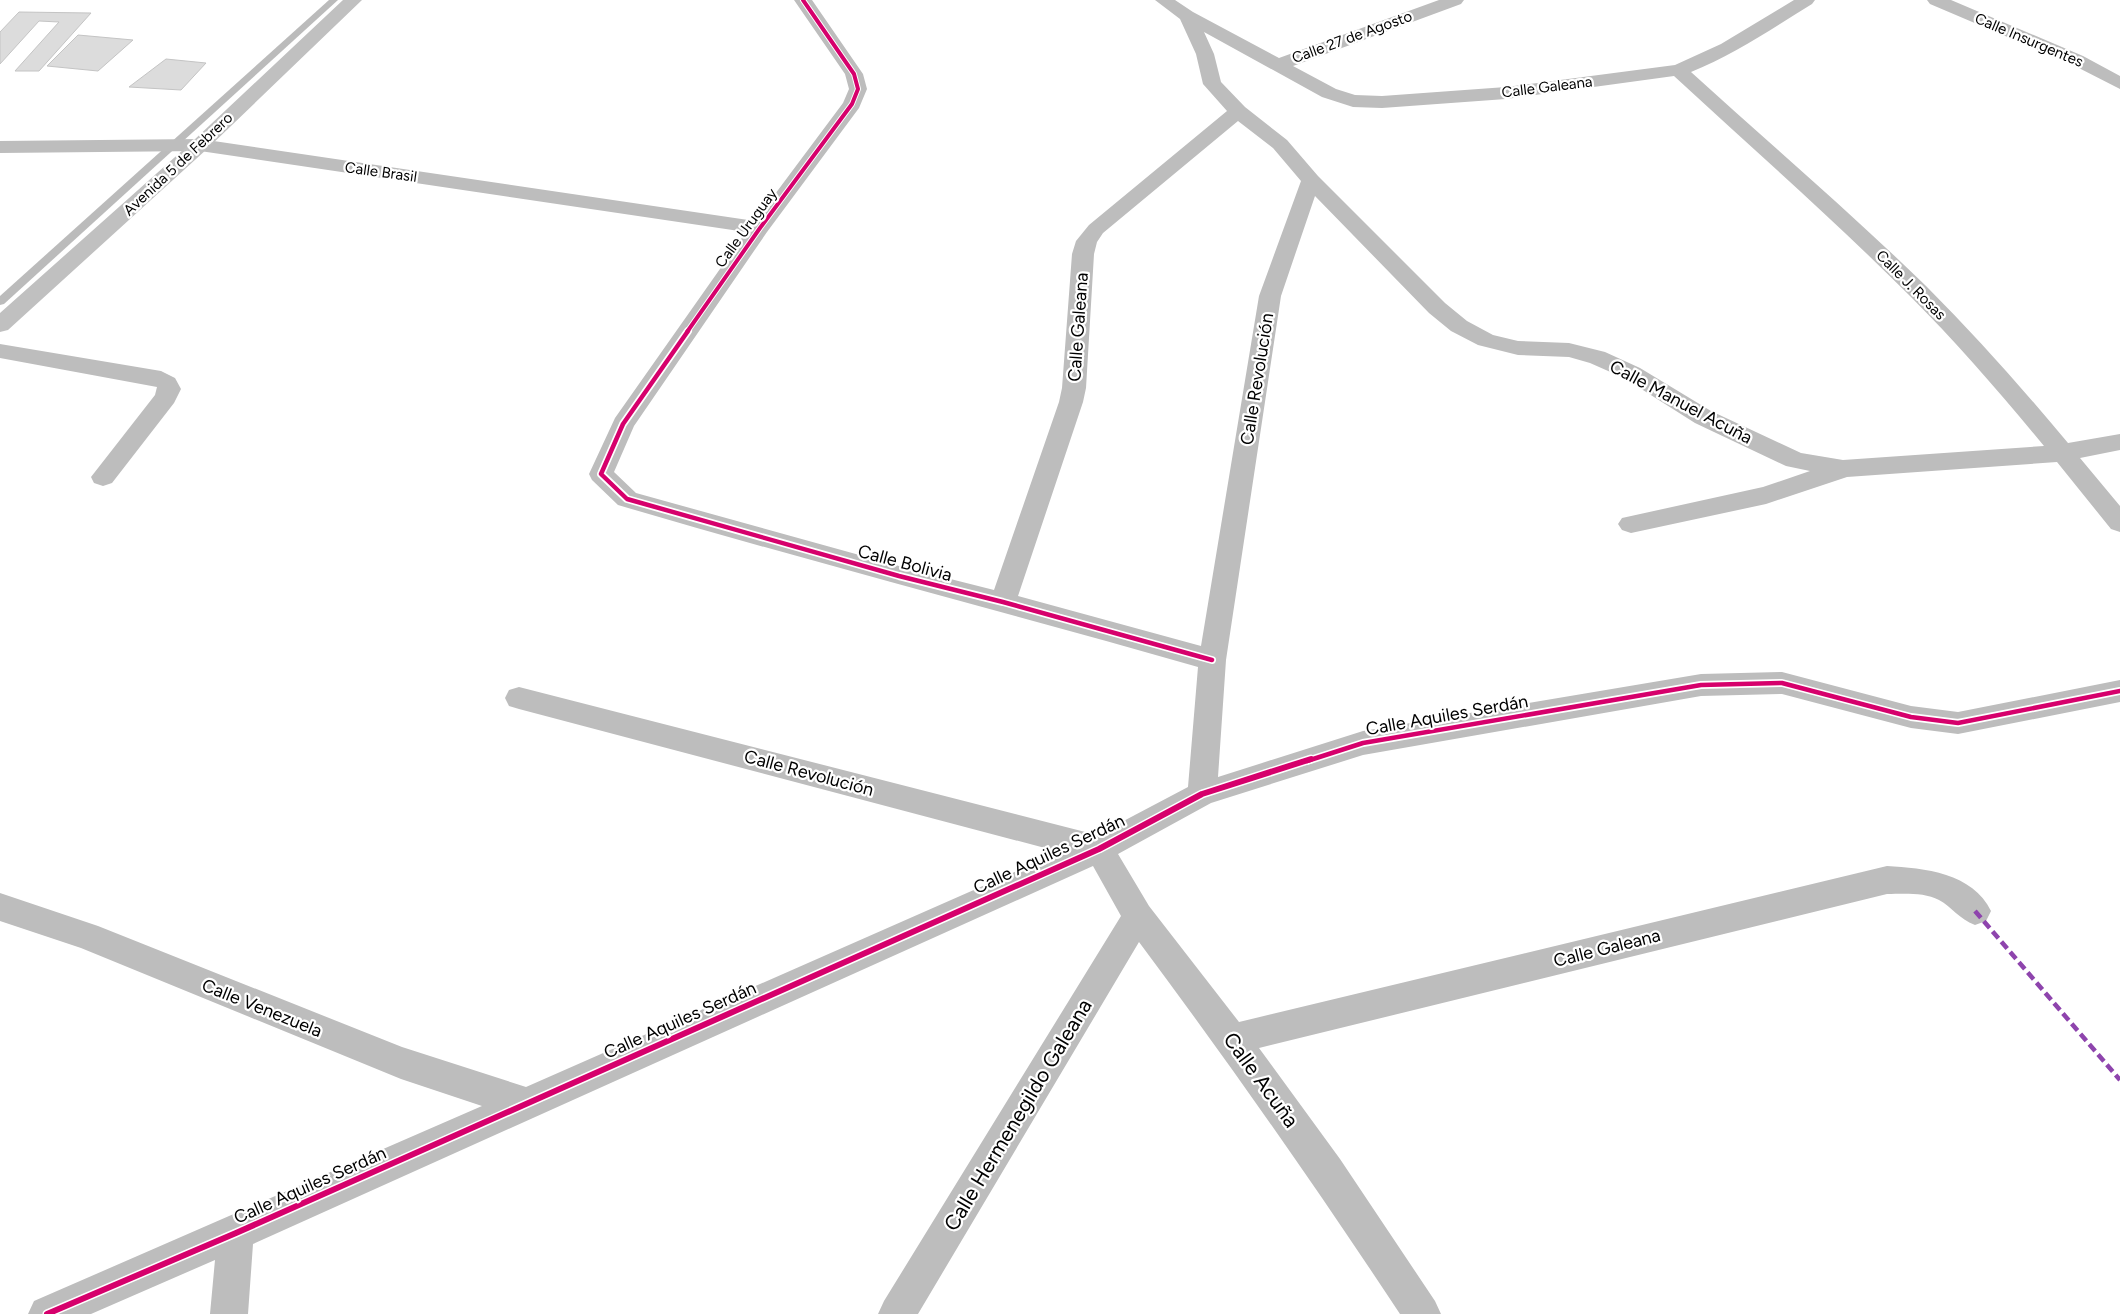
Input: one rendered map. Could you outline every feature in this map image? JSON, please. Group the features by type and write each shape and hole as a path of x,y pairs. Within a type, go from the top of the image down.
{"street":[{"name":"Avenida 5 de Febrero","path":"0,325 200,145 353,0"},
{"name":"Calle Uruguay","path":"601,474 622,424 760,228 852,104 858,88 854,74 803,0"},
{"path":"1164,0 1187,16 1278,65"},
{"name":"Calle 27 de Agosto","path":"1278,65 1455,0"},
{"name":"Calle Galeana","path":"1278,65 1329,93 1353,101 1382,102 1506,93 1678,70 1717,53 1806,0"},
{"name":"Calle Insurgentes","path":"1936,0 2077,60 2120,83"},
{"path":"1187,16 1205,54 1212,84 1238,111 1280,144 1311,180"},
{"name":"Calle J. Rosas","path":"1678,70 1884,258 1951,325 2016,396 2120,523"},
{"name":"Calle Galeana","path":"1004,602 1071,402 1074,388 1083,254 1087,241 1096,228 1238,111"},
{"name":"Calle Brasil","path":"0,147 200,145 760,228"},
{"name":"Calle Manuel Acuña","path":"1311,180 1437,308 1459,326 1486,340 1518,348 1570,350 1597,357 1632,373 1703,417 1795,460 1843,469"},
{"name":"Calle Revolución","path":"1202,794 1212,660 1270,296 1311,180"},
{"path":"0,351 161,379 167,383 169,389 166,397 103,477"},
{"name":"Calle Manuel Acuña","path":"1632,524 1766,495 1843,469 2062,453 2120,442"},
{"name":"Calle Bolivia","path":"601,474 627,499 899,576 1004,602 1212,660"},
{"name":"Calle Aquiles Serdán","path":"47,1314 236,1233 1099,849 1202,794 1364,743 1702,686 1782,684 1911,718 1958,723 2120,691"},
{"name":"Calle Revolución","path":"519,698 1099,849"},
{"name":"Calle Acuña","path":"1099,849 1138,916 1232,1039 1327,1172 1422,1314"},
{"name":"Calle Galeana","path":"1232,1039 1887,880 1919,880 1948,889 1975,911"},
{"name":"Calle Venezuela","path":"0,908 87,936 401,1064 526,1104"},
{"name":"Calle Hermenegildo Galeana","path":"897,1314 1138,916"},
{"path":"229,1314 236,1233"}],"building":[{"path":"19,12 91,13 39,71 15,71 59,22 39,21 0,64 0,32"},
{"path":"78,35 133,40 98,71 47,66"},
{"path":"166,59 206,63 181,90 129,87"}],"waterway":[{"path":"0,302 334,0"}],"marked path":[{"path":"1975,911 2120,1080"}],"cycle path":[{"path":"803,0 854,74 858,89 852,104 760,228 623,424 601,474 627,499 899,576 1003,602 1212,660"},
{"path":"47,1314 236,1233 1099,849 1202,794 1363,743 1701,685 1782,683 1911,717 1958,723 2120,691"}]}
